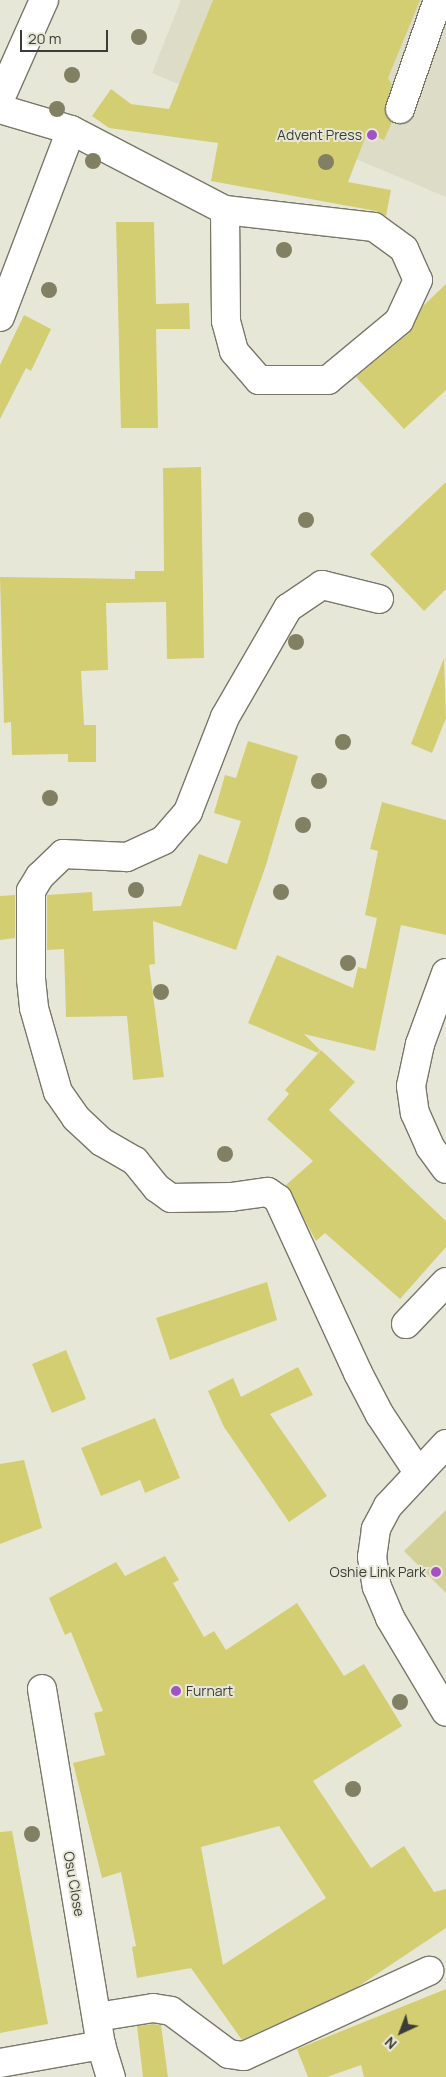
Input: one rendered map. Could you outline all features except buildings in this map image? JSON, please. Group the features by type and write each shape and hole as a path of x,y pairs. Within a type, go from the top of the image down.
{"street":[{"path":"0,99 44,0"},
{"path":"400,109 438,0"},
{"path":"0,109 71,130 225,210 374,227 404,249 418,280 400,321 328,380 259,380 234,351 226,321 225,210"},
{"path":"0,317 71,130"},
{"path":"379,598 322,585 288,608 225,717 188,812 164,840 127,857 63,854 40,876 31,891 31,979 34,1008 58,1092 76,1118 102,1142 135,1160 157,1188 172,1198 231,1197 268,1192 278,1199 358,1373 380,1415 418,1472"},
{"path":"446,973 420,1044 411,1086 415,1113 430,1148 446,1169"},
{"path":"406,1324 446,1282"},
{"path":"446,1444 388,1506 376,1529 372,1557 377,1587 390,1618 446,1712"},
{"name":"Osu Close","path":"42,1689 101,2045 111,2077"},
{"path":"97,2017 153,2008 171,2011 229,2054 244,2056 429,1971"},
{"path":"0,2063 101,2045"}],"shaded area":[{"name":"Advent Press","path":"181,0 446,0 446,197 152,73"},
{"name":"Oshie Link Park","path":"446,1510 446,1593 404,1551"}],"place":[{"name":"Advent Press","path":"372,135"},
{"name":"Oshie Link Park","path":"436,1572"},
{"name":"Furnart","path":"176,1691"}]}
